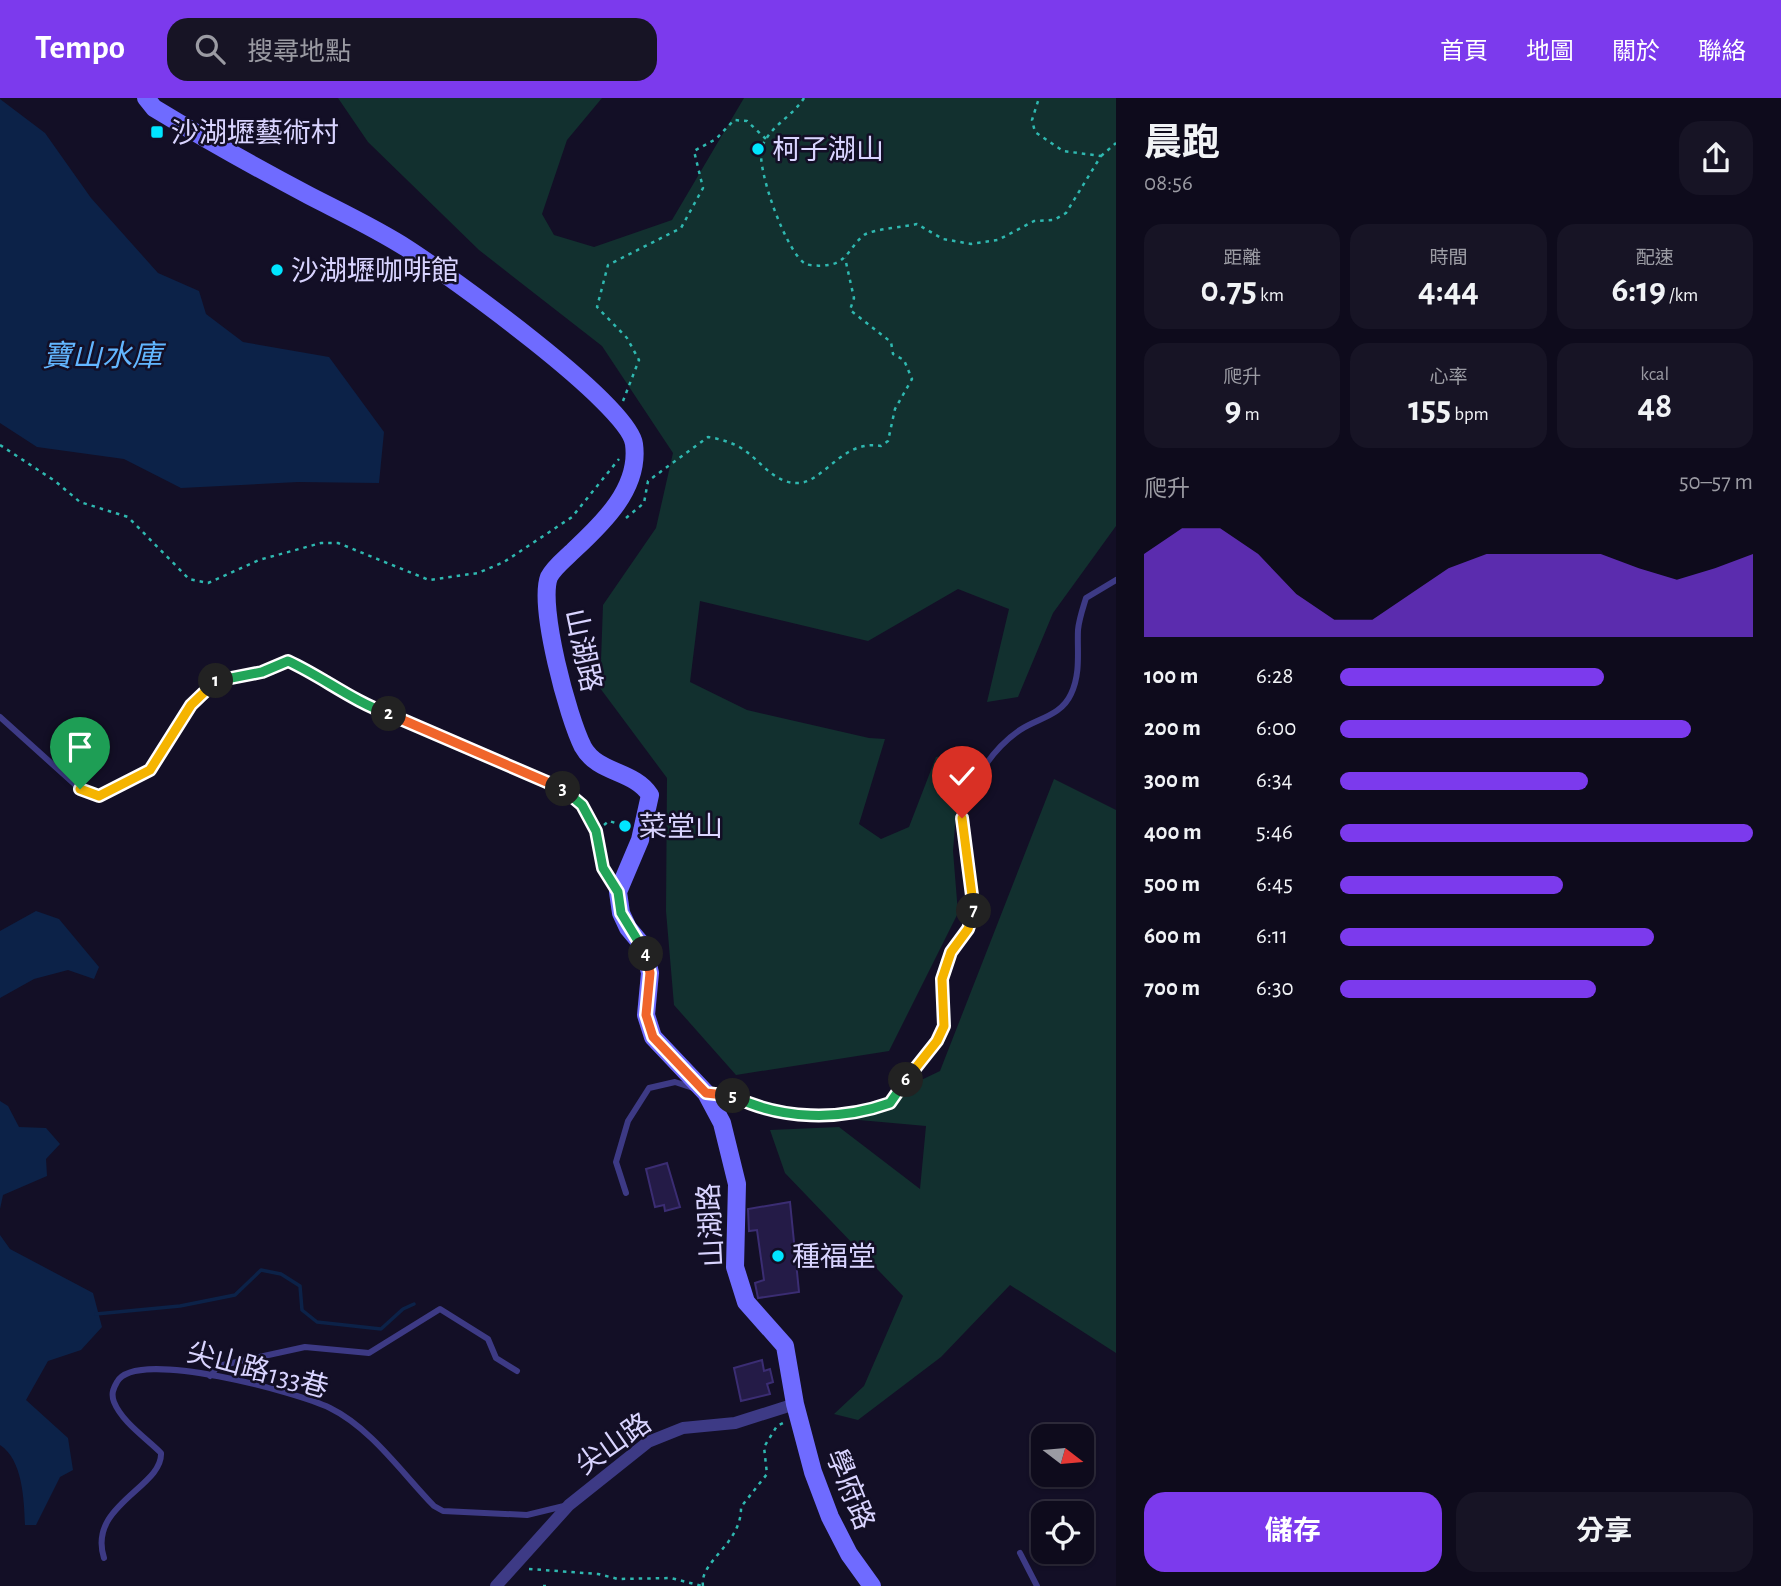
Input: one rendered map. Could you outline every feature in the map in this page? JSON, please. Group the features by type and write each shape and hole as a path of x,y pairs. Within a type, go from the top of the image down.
{"street":[{"path":"146,98 154,108 218,147 407,249 563,366 617,414 634,442 634,451"},
{"name":"山湖路","path":"634,451 631,474 618,504 557,566 549,577 546,602 559,669 584,748 600,766 641,783 650,794 640,840 618,892 621,913 628,928 644,947 650,973 646,1015 653,1037 706,1093 722,1123 737,1184 735,1267 746,1302 785,1346 796,1408"},
{"name":"尖山路","path":"501,1585 569,1505 648,1442 683,1428 735,1423 796,1408"},
{"name":"學府路","path":"796,1408 813,1472 830,1517 849,1554 872,1586"}],"lane":[{"path":"626,1193 616,1162 628,1121 649,1088 675,1082 706,1093 729,1094 751,1105 784,1112 838,1116 890,1103 937,1041 944,1026 942,979 951,952 974,915 962,818 964,806 1000,746 1021,729 1063,707 1072,694 1077,674 1078,627 1086,598 1116,580"},
{"path":"0,717 80,789 99,796 150,770 191,705 217,680 262,672 288,661 315,673 362,705 401,718 559,786 582,805 596,831 603,868 618,892"},
{"path":"210,1376 218,1366 304,1347 369,1353 440,1309 488,1339 496,1358 517,1371"},
{"name":"尖山路133巷","path":"104,1558 101,1537 107,1523 123,1500 157,1469 161,1461 161,1453 122,1415 112,1391 119,1378 135,1371 163,1367 198,1370 210,1376 294,1395 344,1415 361,1428 434,1506 443,1511 527,1515 569,1505"},
{"path":"1020,1553 1037,1586"}],"path":[{"path":"804,98 766,139 761,149 764,181 786,239 806,264 825,266 845,258 865,234 916,224 943,239 971,244 998,240 1034,221 1054,220 1066,213 1101,156 1116,143"},
{"path":"1039,98 1032,120 1035,132 1063,151 1101,156"},
{"path":"617,414 639,360 627,338 597,307 608,265 681,228 703,188 694,151 716,139 734,120 747,121 766,139"},
{"path":"620,523 644,503 648,481 708,437 742,448 766,471 780,480 796,483 809,481 852,450 872,444 881,446 888,441 895,410 912,379 905,360 893,354 891,342 850,310 853,298 845,258"},
{"path":"0,445 55,481 80,502 96,509 110,509 128,517 189,579 208,583 259,560 321,543 338,543 429,580 478,573 504,562 572,517 589,500 613,463 634,451"},
{"path":"596,831 609,821 625,826"},
{"path":"501,1585 529,1569 598,1574 618,1579 671,1578 702,1586 705,1569 728,1546 736,1531 741,1507 768,1474 764,1447 777,1426 796,1408"}],"green space":[{"path":"338,98 602,98 567,140 542,214 554,235 594,247 672,220 744,98 1116,98 1116,526 1053,613 1018,697 987,702 1009,609 958,589 868,641 700,601 690,682 747,710 869,738 885,739 859,824 881,839 909,827 936,757 973,752 958,786 953,851 958,913 889,1051 736,1075 674,1005 666,911 667,778 600,688 603,605 656,528 673,453 602,346 479,250 368,142"},
{"path":"1054,779 1116,810 1116,1353 1010,1285 941,1357 858,1420 834,1414 864,1386 903,1296 785,1173 770,1130 839,1127 920,1189 926,1126 848,1119 863,1108 940,1071"}],"water":[{"name":"寶山水庫","path":"0,99 45,133 91,198 158,273 199,291 206,314 243,342 329,357 384,432 379,483 298,482 181,488 124,459 37,447 0,423"},
{"path":"36,911 59,919 99,967 94,979 68,970 34,979 0,998 0,931"},
{"path":"0,1101 8,1106 19,1127 46,1128 60,1144 46,1159 47,1176 3,1195 0,1209"},
{"path":"0,1235 10,1249 93,1293 102,1327 81,1350 48,1361 26,1400 68,1438 73,1470 60,1477 36,1525 25,1525 18,1470 8,1452 0,1445"}],"building":[{"path":"667,1163 680,1207 665,1211 664,1205 655,1207 646,1169"},
{"name":"種福堂","path":"790,1202 799,1292 758,1298 755,1283 764,1280 757,1230 749,1231 748,1209"},
{"path":"762,1360 764,1371 770,1369 773,1382 767,1384 770,1394 741,1401 734,1368"}],"waterway":[{"path":"96,1314 180,1306 235,1295 261,1270 281,1274 300,1286 302,1310 317,1322 381,1329 403,1309 414,1304"}],"place":[{"name":"沙湖壢藝術村","path":"157,132"},
{"name":"柯子湖山","path":"758,149"},
{"name":"沙湖壢咖啡館","path":"277,270"},
{"name":"菜堂山","path":"625,826"},
{"name":"種福堂","path":"778,1256"}],"route":[{"path":"80,789 99,796 118,789 150,770 191,705 217,680 262,672 288,661 315,673 362,705 401,718 559,786 582,805 596,831 603,868 618,892 621,913 628,928 644,947 650,973 646,1015 653,1037 706,1093 729,1094 751,1105 784,1112 838,1116 869,1111 890,1103 917,1063 937,1041 944,1026 942,979 951,952 968,929 974,915 962,818"}]}
